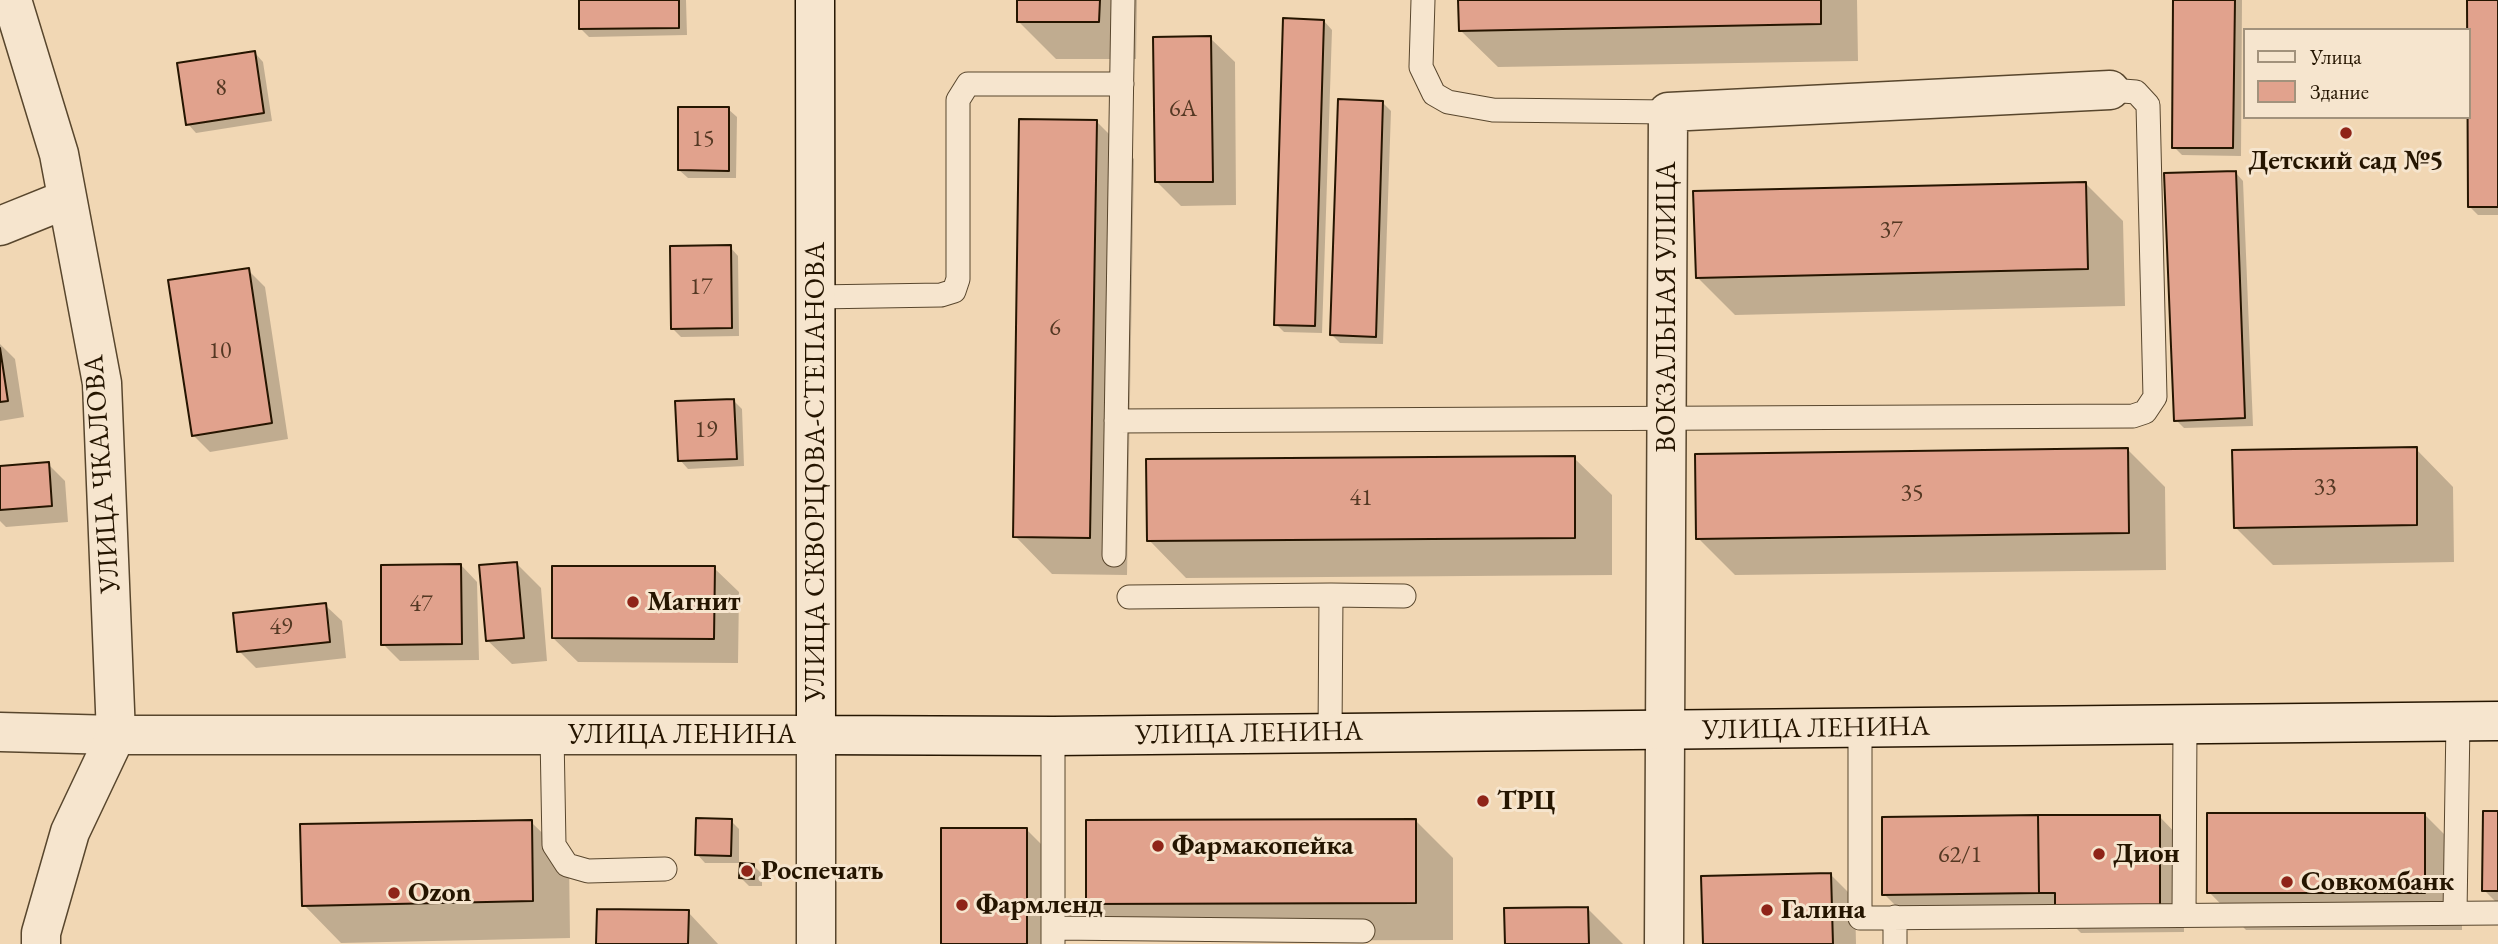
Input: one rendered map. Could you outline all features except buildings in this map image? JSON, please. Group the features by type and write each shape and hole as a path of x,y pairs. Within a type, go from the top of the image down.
{"street":[{"name":"УЛИЦА ЧКАЛОВА","path":"12,0 59,154 103,383 116,734 70,832 41,933 41,944"},
{"name":"УЛИЦА СКВОРЦОВА-СТЕПАНОВА","path":"815,0 816,944"},
{"path":"1668,112 2110,90"},
{"name":"ВОКЗАЛЬНАЯ УЛИЦА","path":"1664,944 1668,112"},
{"path":"0,226 67,199"},
{"name":"УЛИЦА ЛЕНИНА","path":"0,732 1053,736 2498,720"}],"lane":[{"path":"1114,555 1123,0"},
{"path":"1423,0 1421,67 1434,94 1448,102 1493,110 1668,112"},
{"path":"816,297 941,295 954,291 958,279 958,100 968,84 1122,84"},
{"path":"1116,421 2133,416 2145,412 2155,397 2148,105 2136,92 2110,90"},
{"path":"1330,734 1331,596"},
{"path":"1129,597 1404,596"},
{"path":"2455,913 2458,721"},
{"path":"2185,724 2185,915"},
{"path":"1860,728 1860,918 2498,913"},
{"path":"552,734 554,845 567,865 588,871 665,869"},
{"path":"1053,736 1053,936 1363,930"},
{"path":"1895,917 1895,944"}],"place":[{"name":"Детский сад №5","path":"2346,133"},
{"name":"Магнит","path":"633,602"},
{"name":"ТРЦ","path":"1483,801"},
{"name":"Фармакопейка","path":"1158,846"},
{"name":"Дион","path":"2099,854"},
{"name":"Роспечать","path":"747,871"},
{"name":"Совкомбанк","path":"2287,882"},
{"name":"Ozon","path":"394,893"},
{"name":"Фармленд","path":"962,905"},
{"name":"Галина","path":"1767,910"}]}
